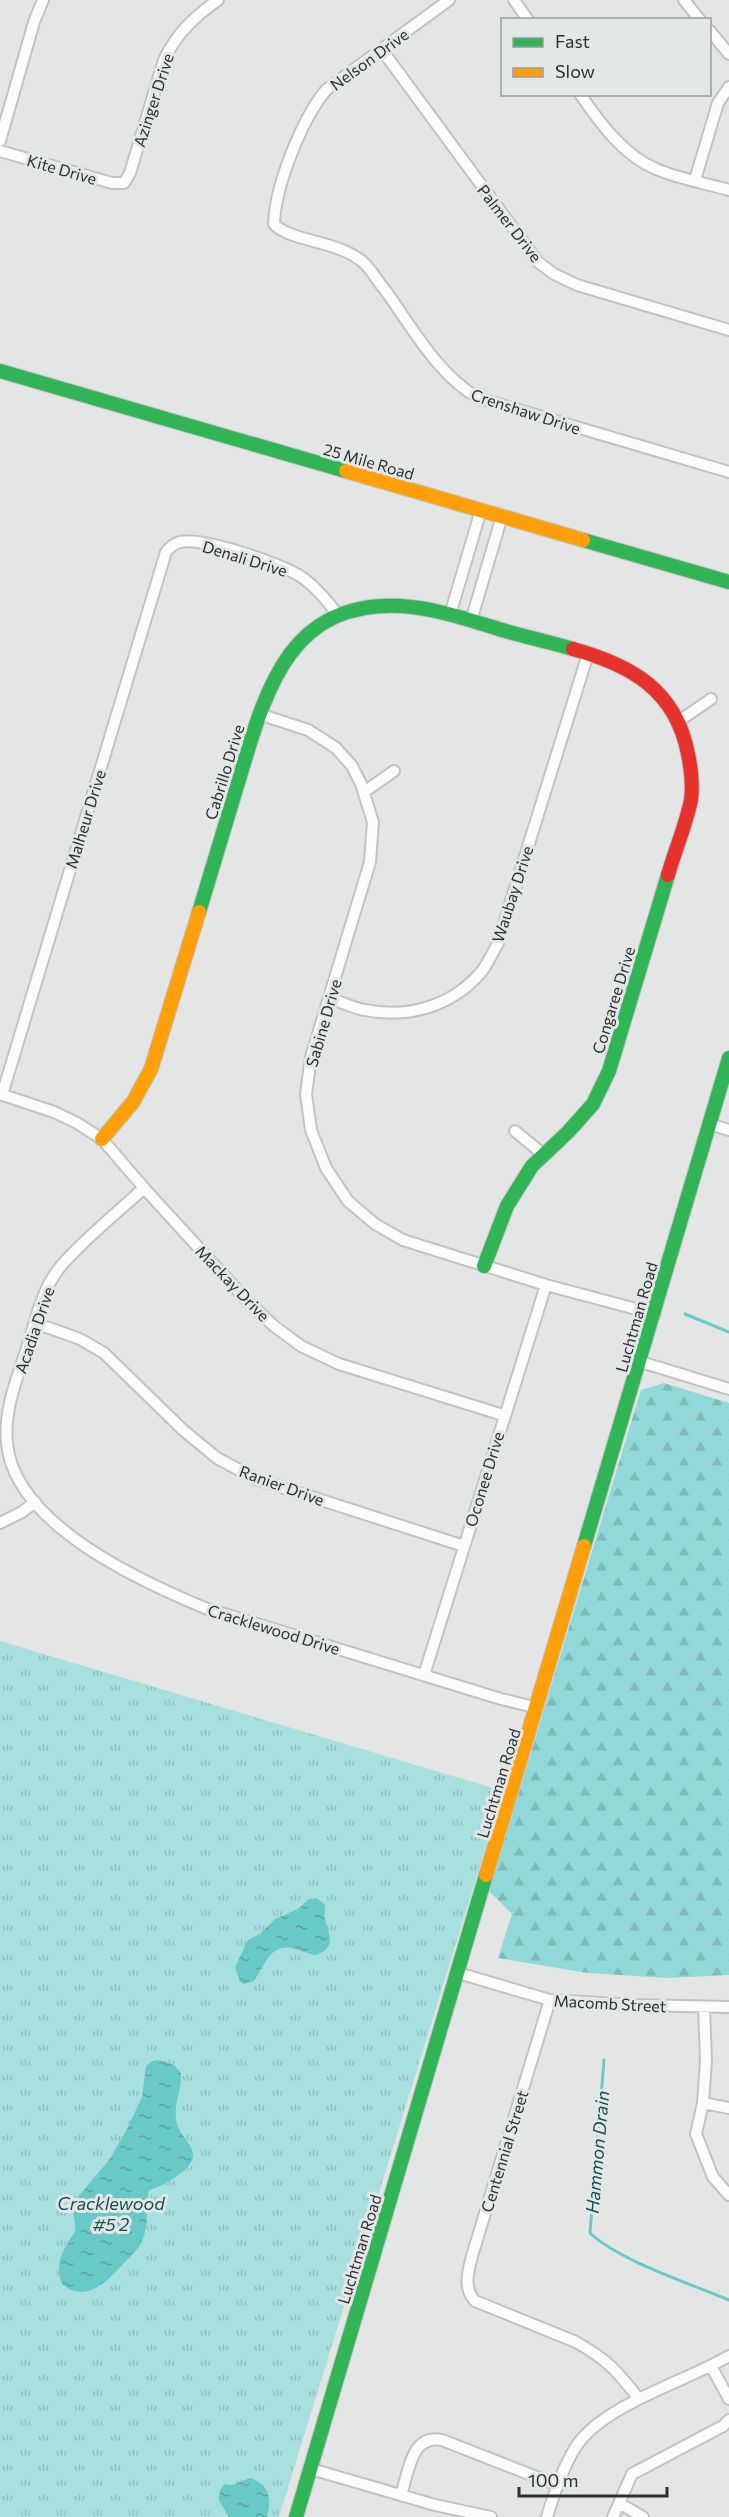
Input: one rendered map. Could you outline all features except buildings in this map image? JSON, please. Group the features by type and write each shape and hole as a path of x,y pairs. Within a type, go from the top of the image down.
{"street":[{"path":"0,141 34,22 43,0"},
{"name":"Azinger Drive","path":"124,183 130,173 164,60 189,22 218,0"},
{"name":"Nelson Drive","path":"279,230 274,224 279,188 308,116 326,90 449,0"},
{"path":"514,0 527,18"},
{"path":"684,0 698,18"},
{"path":"711,32 729,54"},
{"name":"Palmer Drive","path":"382,50 529,253 549,270 565,280 588,289 729,330"},
{"path":"695,180 718,104 729,87"},
{"path":"581,96 597,118 628,152 656,169 729,190"},
{"name":"Kite Drive","path":"0,151 112,183 124,183"},
{"name":"Crenshaw Drive","path":"279,230 331,244 366,265 443,370 460,388 478,398 729,472"},
{"name":"25 Mile Road","path":"0,371 729,582"},
{"path":"450,615 481,510"},
{"path":"471,621 502,516"},
{"name":"Denali Drive","path":"171,545 182,542 226,549 289,570 321,593 338,615"},
{"name":"Malheur Drive","path":"1,1095 162,564 171,545"},
{"name":"Cabrillo Drive","path":"102,1139 133,1102 151,1069 259,714 271,682 286,657 308,632 338,615 362,609 402,606 450,615 588,654 631,671 661,696 676,717"},
{"name":"Waubay Drive","path":"330,998 364,1010 400,1014 431,1008 459,992 482,971 498,943 588,654"},
{"path":"676,717 711,699"},
{"name":"Sabine Drive","path":"259,714 308,730 336,748 352,766 364,792 373,822 370,862 311,1057 306,1094 311,1130 326,1168 348,1202 375,1224 403,1240 546,1285 655,1314"},
{"name":"Congaree Drive","path":"484,1266 507,1206 532,1166 592,1104 609,1071 691,799 692,772 676,717"},
{"path":"364,792 394,771"},
{"name":"Luchtman Road","path":"296,2517 655,1314 729,1058"},
{"name":"Mackay Drive","path":"1,1095 54,1112 102,1139 249,1303 301,1346 339,1364 503,1415"},
{"path":"709,1124 729,1130"},
{"path":"515,1131 543,1155"},
{"name":"Acadia Drive","path":"34,1502 15,1475 7,1444 8,1413 45,1293 60,1266 144,1188"},
{"name":"Oconee Drive","path":"424,1675 503,1415 546,1285"},
{"name":"Ranier Drive","path":"35,1323 80,1339 104,1353 183,1430 217,1458 256,1479 464,1546"},
{"path":"640,1362 729,1389"},
{"path":"0,1523 22,1512 34,1502"},
{"name":"Cracklewood Drive","path":"34,1502 85,1546 160,1589 205,1608 538,1708"},
{"name":"Macomb Street","path":"458,1973 550,2000 729,2007"},
{"name":"Centennial Street","path":"550,2000 467,2275 468,2294 475,2301 576,2342 592,2351 614,2366 639,2399"},
{"path":"704,2007 706,2060 703,2103 696,2134 713,2177 729,2195"},
{"path":"703,2103 729,2108"},
{"path":"547,2517 557,2485 576,2446 608,2416 729,2356"},
{"path":"711,2366 729,2399"},
{"path":"613,2517 632,2474 723,2426 729,2420"},
{"path":"401,2495 415,2452 422,2441 431,2438 442,2440 557,2485"},
{"path":"310,2469 435,2505 491,2517"},
{"path":"619,2503 644,2517"}],"green space":[{"path":"664,1383 729,1403 729,1975 667,1978 588,1973 498,1958 512,1914 489,1891 641,1390"},
{"path":"0,1641 503,1791 279,2517 0,2517"}],"water":[{"path":"317,1898 325,1905 325,1919 330,1940 327,1948 316,1955 292,1948 278,1949 268,1957 254,1981 244,1984 240,1982 235,1967 248,1940 260,1934 275,1919 298,1909 309,1899"},
{"name":"Cracklewood #5 2","path":"159,2060 174,2065 181,2073 176,2119 193,2153 193,2159 177,2176 149,2190 147,2222 142,2241 112,2276 89,2291 72,2290 63,2285 59,2263 76,2230 72,2204 109,2160 142,2097 146,2066 152,2061"},
{"path":"250,2478 262,2484 268,2493 267,2517 229,2517 219,2501 220,2490 225,2484 233,2485"}],"waterway":[{"path":"685,1314 729,1332"},
{"name":"Hammon Drain","path":"604,2060 590,2233 637,2262 729,2300"}],"traffic: fast":[{"path":"0,371 346,471"},
{"path":"583,540 729,582"},
{"path":"199,912 261,712 273,682 289,656 308,634 333,618 363,608 401,606 440,612 573,649"},
{"path":"484,1266 507,1206 532,1166 568,1132 593,1104 609,1071 668,875"},
{"path":"584,1546 729,1058"},
{"path":"296,2517 486,1875"}],"traffic: slow":[{"path":"346,471 583,540"},
{"path":"102,1139 133,1102 151,1069 199,912"},
{"path":"486,1875 584,1546"}],"traffic: jam":[{"path":"573,649 614,663 632,672 648,684 662,697 682,732 690,765 692,794 668,875"}]}
